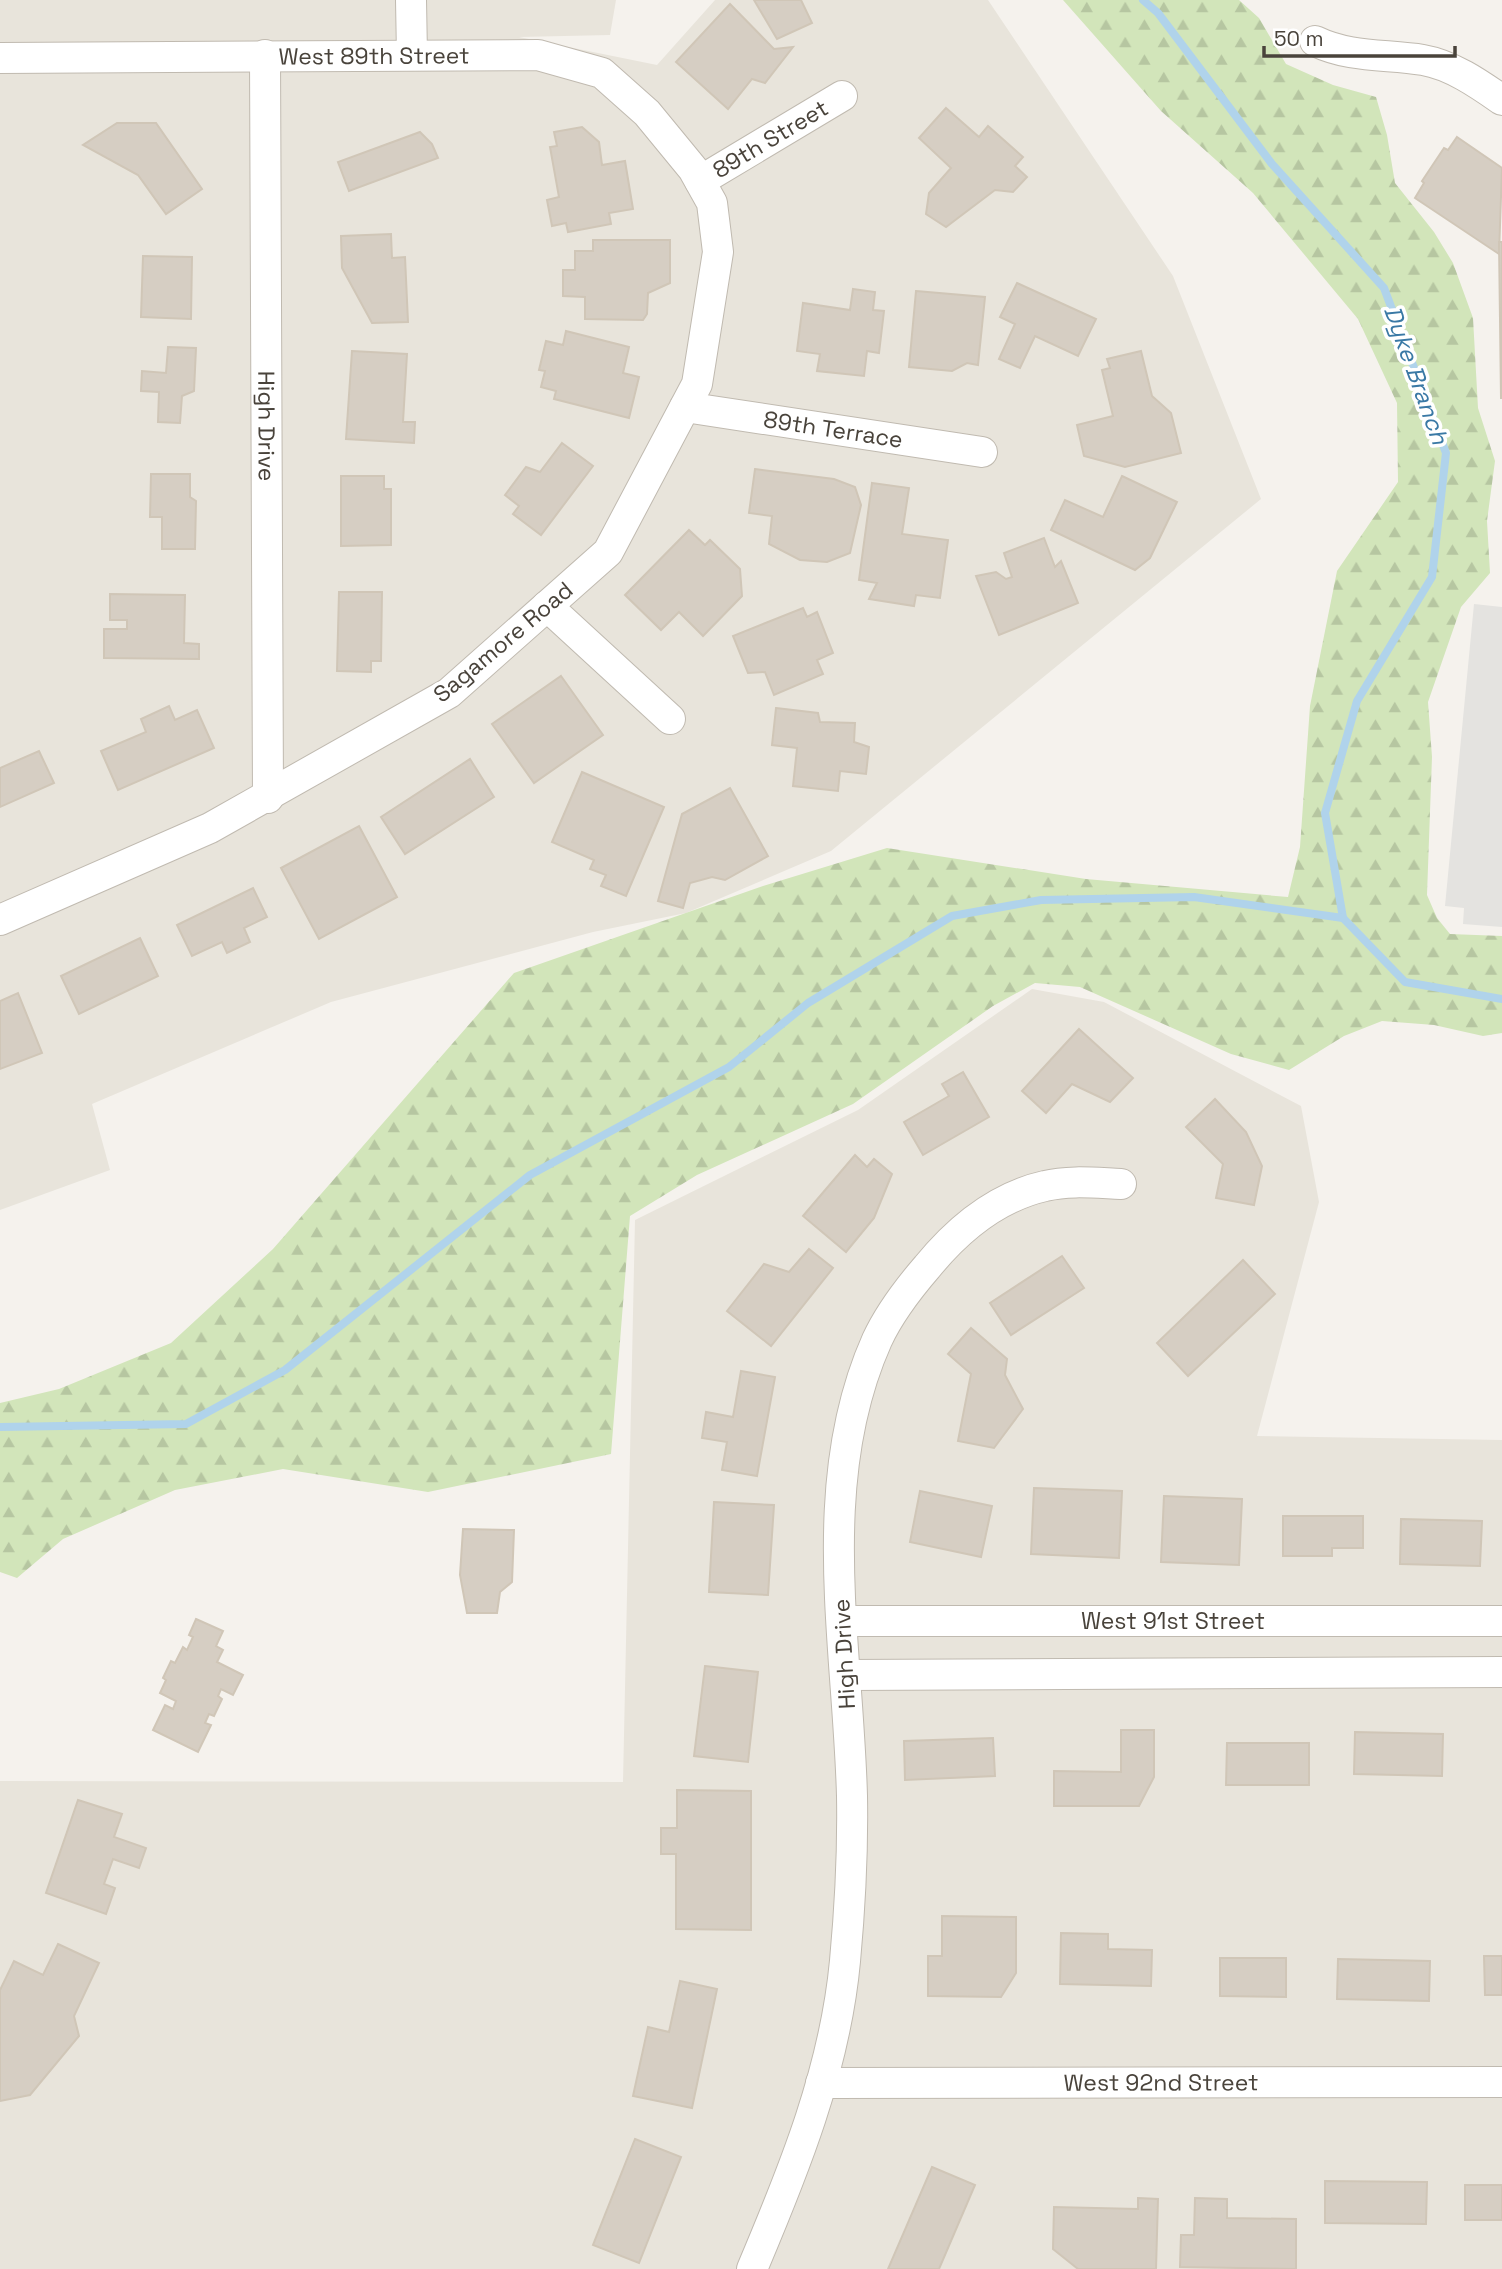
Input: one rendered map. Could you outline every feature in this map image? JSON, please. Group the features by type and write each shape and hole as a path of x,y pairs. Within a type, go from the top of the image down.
{"street":[{"path":"411,0 412,55"},
{"path":"1315,41 1350,54 1426,61 1472,79 1502,100"},
{"name":"High Drive","path":"265,55 268,798"},
{"name":"West 89th Street","path":"0,58 538,55 602,73 647,113 699,181"},
{"name":"89th Street","path":"699,181 842,96"},
{"name":"Sagamore Road","path":"0,920 210,828 268,798 449,693 608,552 697,384 718,252 712,204 699,181"},
{"name":"89th Terrace","path":"685,407 982,452"},
{"path":"547,606 670,719"},
{"name":"High Drive","path":"752,2269 804,2144 841,2004 849,1900 852,1799 842,1621 840,1490 848,1429 874,1349 900,1299 942,1249 990,1207 1044,1186 1121,1184"},
{"name":"West 91st Street","path":"842,1621 1502,1621"},
{"path":"846,1675 1502,1672"},
{"name":"West 92nd Street","path":"821,2083 1502,2082"}],"shaded area":[{"path":"0,0 616,0 610,35 519,37 657,65 715,0 988,0 1173,276 1261,499 831,851 686,913 593,932 331,1002 92,1104 110,1170 0,1210"},
{"path":"1474,604 1502,607 1502,927 1463,924 1464,908 1445,906"},
{"path":"1032,989 1104,1002 1301,1106 1319,1202 1257,1436 1502,1440 1502,2269 0,2269 0,1781 623,1782 635,1220 858,1110"}],"green space":[{"path":"1063,0 1239,0 1259,18 1286,64 1333,85 1376,97 1387,135 1395,183 1434,232 1453,263 1473,318 1478,408 1495,461 1487,521 1490,573 1461,607 1428,702 1432,757 1427,895 1437,918 1450,934 1502,936 1502,1033 1483,1036 1434,1025 1382,1021 1344,1036 1289,1070 1231,1054 1080,987 1035,983 993,1006 853,1104 697,1175 630,1216 611,1454 428,1492 283,1469 175,1490 63,1539 17,1578 0,1572 0,1403 59,1389 171,1343 273,1249 514,973 763,886 887,848 1086,879 1288,897 1300,847 1310,706 1337,571 1398,482 1397,403 1358,319 1253,193 1161,111"}],"building":[{"path":"754,0 801,0 812,23 777,39"},
{"path":"730,4 774,49 793,47 765,83 752,79 728,109 676,62"},
{"path":"946,108 979,137 988,126 1023,157 1015,166 1027,177 1013,192 995,190 946,227 926,214 929,193 951,168 919,138"},
{"path":"117,123 156,123 202,189 166,214 138,175 83,145"},
{"path":"582,127 599,142 602,165 625,161 633,209 609,213 611,224 568,232 566,223 552,226 547,200 559,197 550,147 557,146 554,132"},
{"path":"420,132 432,144 438,158 349,191 338,162"},
{"path":"1457,137 1502,168 1499,254 1415,198 1424,183 1422,181 1444,148 1448,150"},
{"path":"391,234 392,258 405,257 408,322 372,323 342,268 341,236"},
{"path":"593,240 670,240 670,283 648,293 647,314 643,320 585,319 585,297 563,296 563,270 575,270 575,251 593,251"},
{"path":"1499,242 1502,242 1502,398 1501,398"},
{"path":"143,256 192,257 191,319 141,317"},
{"path":"1017,283 1096,319 1078,356 1035,336 1020,368 999,359 1015,324 1000,317"},
{"path":"853,289 875,292 873,310 884,311 879,353 867,351 864,376 817,371 820,354 797,351 803,303 850,310"},
{"path":"916,291 985,297 978,365 967,363 952,371 909,367"},
{"path":"566,331 629,347 623,373 639,377 629,418 554,399 556,391 541,387 545,371 539,370 546,341 563,345"},
{"path":"168,347 196,348 194,391 182,396 180,423 158,422 159,392 141,391 142,371 166,373"},
{"path":"352,351 407,354 403,422 415,422 414,443 346,439"},
{"path":"1141,351 1152,396 1171,413 1181,453 1125,467 1084,456 1077,425 1113,416 1102,370 1110,368 1107,359"},
{"path":"562,443 593,466 541,535 513,514 519,506 505,495 526,467 540,472"},
{"path":"755,469 834,479 855,487 861,505 850,553 827,562 800,560 769,544 772,516 749,513"},
{"path":"151,474 190,474 190,497 196,501 195,549 162,549 162,517 150,517"},
{"path":"341,476 384,476 384,489 391,489 391,545 341,546"},
{"path":"1122,476 1177,502 1150,558 1135,570 1051,530 1065,500 1103,517"},
{"path":"872,483 909,488 902,534 948,540 940,598 916,595 914,606 869,599 877,583 859,580"},
{"path":"689,530 705,545 710,540 740,569 742,596 703,636 679,612 661,630 625,595"},
{"path":"1044,538 1055,567 1061,561 1078,603 999,635 976,576 996,572 1006,579 1012,577 1004,553"},
{"path":"339,592 382,592 381,661 371,661 371,672 337,671"},
{"path":"110,594 185,595 184,643 199,644 199,659 104,658 104,629 127,629 127,620 110,620"},
{"path":"803,608 807,617 817,612 833,653 817,660 823,674 774,695 765,672 748,673 733,636"},
{"path":"561,676 603,735 534,783 492,724"},
{"path":"169,706 175,720 197,710 214,748 118,790 101,751 146,732 141,719"},
{"path":"776,708 818,713 820,722 855,723 854,742 869,747 866,774 840,771 838,791 793,786 797,748 772,745"},
{"path":"39,751 54,783 0,807 0,768"},
{"path":"470,759 494,797 405,854 381,817"},
{"path":"582,772 664,807 626,896 601,886 606,875 590,869 594,860 552,842"},
{"path":"730,788 768,856 725,880 712,877 690,883 683,908 658,901 682,814"},
{"path":"359,826 397,897 319,939 281,868"},
{"path":"253,888 267,917 244,928 250,942 227,953 222,942 192,956 177,925"},
{"path":"140,938 158,976 79,1014 61,976"},
{"path":"18,993 42,1053 0,1069 0,1001"},
{"path":"1079,1029 1133,1078 1110,1102 1072,1084 1046,1113 1022,1091"},
{"path":"963,1072 989,1117 923,1155 904,1122 949,1096 942,1084"},
{"path":"1215,1099 1246,1132 1262,1166 1254,1205 1216,1198 1223,1164 1186,1127"},
{"path":"855,1155 867,1167 874,1159 892,1174 874,1218 846,1252 803,1216"},
{"path":"809,1249 833,1268 771,1346 727,1311 764,1264 789,1272"},
{"path":"1062,1256 1084,1288 1011,1335 990,1303"},
{"path":"1243,1260 1275,1294 1188,1376 1157,1343"},
{"path":"971,1328 1007,1359 1005,1375 1023,1409 994,1448 958,1441 971,1374 948,1354"},
{"path":"741,1371 775,1377 757,1476 722,1470 727,1442 702,1438 706,1412 733,1417"},
{"path":"1034,1488 1122,1491 1119,1558 1031,1554"},
{"path":"920,1491 992,1506 981,1557 910,1542"},
{"path":"1164,1496 1242,1499 1239,1565 1161,1562"},
{"path":"714,1502 774,1505 768,1595 709,1592"},
{"path":"1283,1516 1363,1516 1363,1548 1332,1548 1332,1556 1283,1556"},
{"path":"1401,1519 1482,1521 1480,1566 1400,1564"},
{"path":"463,1529 514,1530 512,1582 500,1592 497,1613 467,1613 460,1575"},
{"path":"196,1619 223,1631 216,1646 223,1650 217,1662 243,1675 233,1695 221,1689 218,1696 222,1699 214,1716 209,1714 205,1723 211,1725 198,1752 153,1730 165,1705 173,1709 176,1701 160,1693 166,1680 163,1678 171,1661 175,1663 183,1647 187,1650 193,1637 189,1635"},
{"path":"705,1666 758,1672 748,1762 694,1756"},
{"path":"1121,1730 1154,1730 1154,1777 1139,1806 1054,1806 1054,1771 1121,1772"},
{"path":"1355,1732 1443,1734 1442,1776 1354,1774"},
{"path":"993,1738 995,1776 905,1780 904,1741"},
{"path":"1227,1743 1309,1743 1309,1785 1226,1785"},
{"path":"677,1790 751,1791 751,1930 676,1929 676,1854 661,1854 661,1828 677,1828"},
{"path":"78,1800 122,1814 114,1837 146,1848 139,1868 113,1859 104,1884 115,1888 106,1914 46,1893"},
{"path":"942,1916 1016,1917 1016,1973 1001,1997 928,1996 928,1956 942,1956"},
{"path":"1061,1933 1108,1934 1108,1949 1152,1950 1151,1986 1060,1984"},
{"path":"58,1944 99,1963 74,2016 79,2036 30,2095 0,2101 0,1990 14,1961 43,1975"},
{"path":"1484,1956 1502,1956 1502,1995 1485,1995"},
{"path":"1220,1958 1286,1958 1286,1997 1220,1996"},
{"path":"1338,1959 1430,1961 1429,2001 1337,1999"},
{"path":"680,1981 717,1989 692,2108 633,2096 648,2027 669,2032"},
{"path":"635,2139 681,2157 639,2263 593,2245"},
{"path":"932,2167 975,2185 939,2269 888,2269"},
{"path":"1325,2181 1427,2182 1426,2224 1325,2223"},
{"path":"1465,2185 1502,2185 1502,2220 1465,2220"},
{"path":"1138,2198 1158,2199 1156,2269 1078,2269 1053,2249 1054,2207 1138,2209"},
{"path":"1195,2198 1227,2199 1227,2218 1296,2219 1296,2269 1180,2267 1181,2235 1194,2235"}],"waterway":[{"name":"Dyke Branch","path":"1143,0 1158,13 1272,164 1384,288 1446,453 1432,577 1357,701 1325,813 1343,918 1405,982 1502,999"},
{"path":"0,1427 186,1424 285,1370 530,1175 729,1067 808,1003 952,916 1041,900 1194,897 1343,918"}]}
